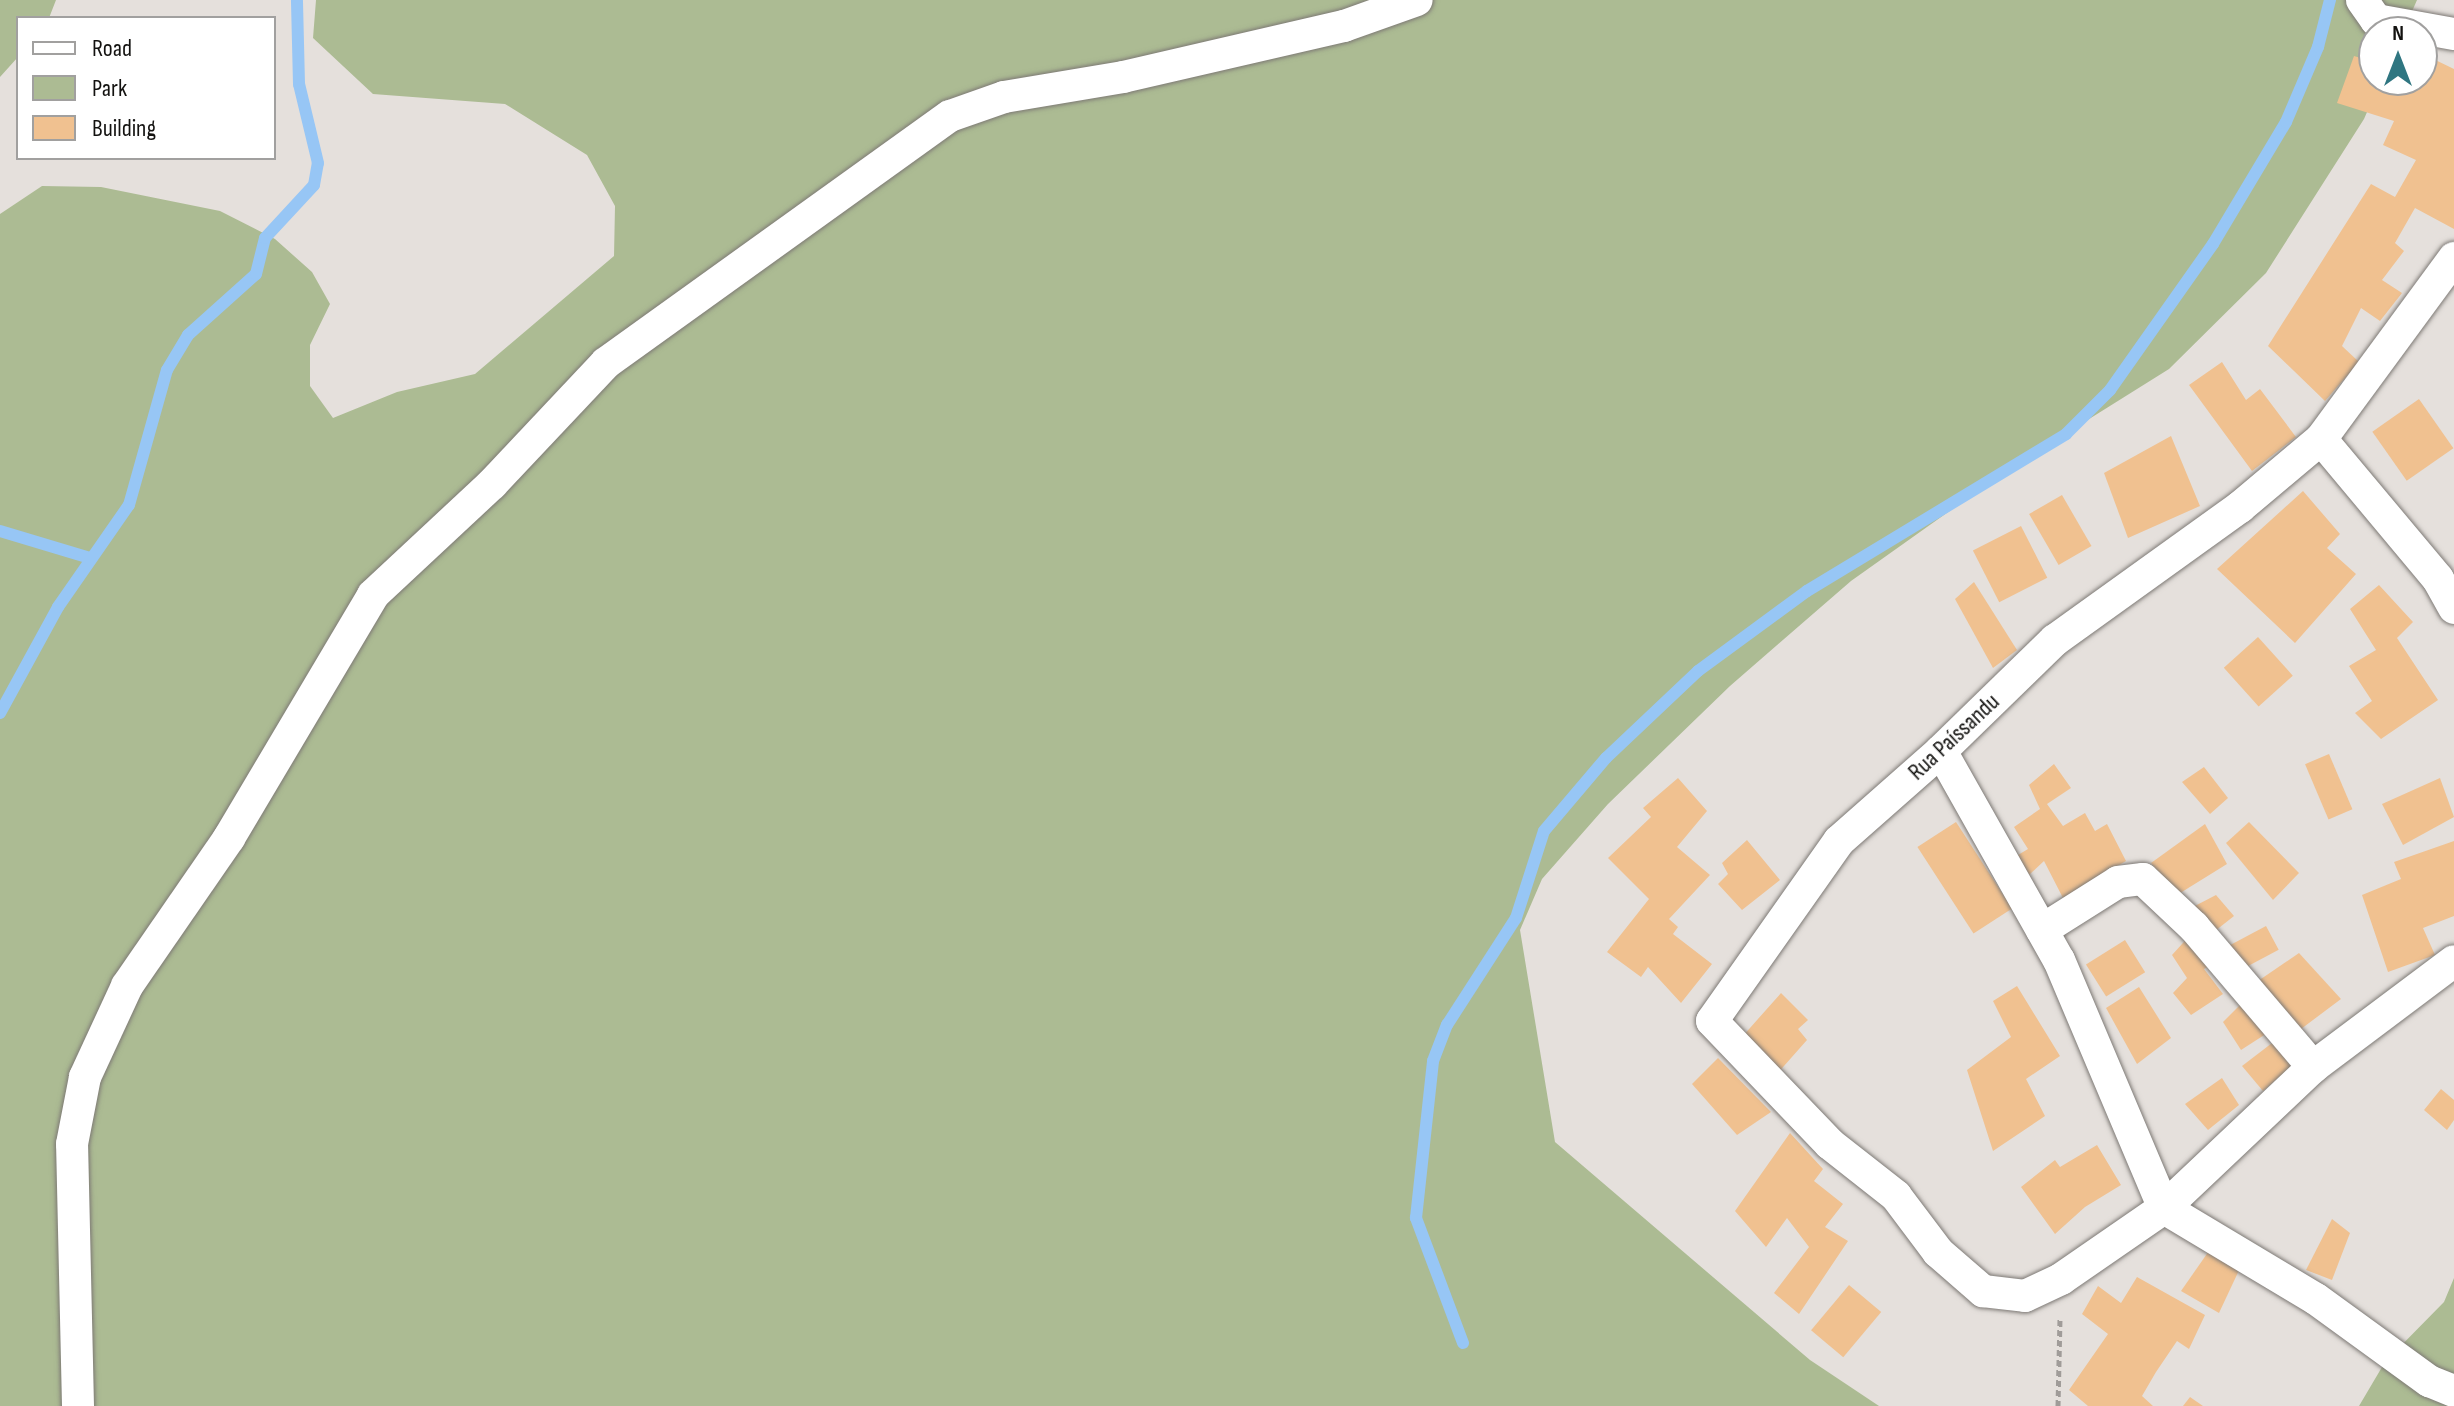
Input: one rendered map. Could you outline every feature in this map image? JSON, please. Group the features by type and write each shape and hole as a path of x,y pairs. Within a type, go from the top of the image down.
{"street":[{"path":"78,1406 72,1144 85,1077 127,986 229,838 373,595 492,484 606,363 950,116 1004,97 1123,77 1344,26 1417,0"},
{"path":"2362,0 2376,20 2454,34"},
{"name":"Rua Paíssandu","path":"2061,1279 2025,1296 1983,1291 1938,1252 1896,1196 1830,1144 1712,1021 1839,841 1941,751 2055,640 2240,507 2321,439 2454,258"},
{"path":"2321,439 2446,571 2454,608"},
{"path":"1941,751 2042,930 2164,1208 2316,1299 2429,1381 2454,1391"},
{"path":"2042,930 2118,882 2143,879 2194,927 2313,1067"},
{"path":"2061,1279 2164,1208 2313,1067 2454,961"}],"path":[{"path":"2058,1406 2061,1279"}],"green space":[{"path":"0,0 56,0 50,16 16,16 16,59 0,77"},
{"path":"316,0 2417,0 2410,16 2358,16 2358,96 2374,96 2364,119 2266,273 2169,369 2003,473 1851,581 1730,686 1608,804 1542,879 1520,930 1555,1142 1810,1360 1879,1406 0,1406 0,214 42,186 101,187 220,211 275,239 312,272 330,304 310,345 310,386 333,418 397,392 475,374 614,256 615,206 587,155 505,104 373,94 313,38"},
{"path":"2454,1278 2454,1406 2359,1406 2385,1362 2444,1302"}],"building":[{"path":"2354,56 2358,57 2358,96 2438,96 2438,61 2454,69 2454,229 2415,208 2395,243 2404,251 2382,280 2402,293 2380,321 2361,308 2342,346 2359,362 2325,401 2268,346 2371,184 2395,197 2416,160 2383,145 2394,121 2337,103"},
{"path":"2222,362 2246,400 2260,389 2296,437 2252,471 2189,385"},
{"path":"2419,399 2453,448 2407,481 2372,432"},
{"path":"2171,436 2200,506 2128,538 2104,473"},
{"path":"2303,491 2340,534 2327,548 2356,574 2295,643 2217,569"},
{"path":"2062,495 2092,546 2059,565 2029,514"},
{"path":"2021,526 2047,578 1999,602 1973,551"},
{"path":"1974,582 2017,650 1993,668 1955,599"},
{"path":"2379,585 2413,622 2397,638 2438,700 2381,739 2355,713 2372,701 2349,666 2376,650 2350,609"},
{"path":"2258,637 2293,676 2259,706 2224,668"},
{"path":"2329,754 2352,809 2329,819 2305,764"},
{"path":"2054,764 2071,788 2047,804 2063,826 2085,813 2095,831 2107,824 2126,861 2063,898 2044,861 2029,875 2018,855 2028,849 2014,827 2040,809 2029,785"},
{"path":"2204,767 2228,798 2210,814 2182,782"},
{"path":"1678,778 1707,811 1677,847 1710,875 1669,919 1678,927 1673,934 1712,964 1681,1003 1648,967 1641,977 1607,952 1649,899 1608,858 1651,817 1643,808"},
{"path":"2440,778 2454,817 2403,845 2382,804"},
{"path":"1956,822 2012,908 1974,933 1917,847"},
{"path":"2249,822 2299,873 2273,900 2226,843"},
{"path":"2205,824 2227,864 2177,895 2151,863"},
{"path":"1747,840 1780,880 1742,910 1718,884 1728,874 1722,863"},
{"path":"2454,841 2454,916 2423,928 2435,955 2388,972 2362,895 2401,879 2394,862"},
{"path":"2216,895 2234,916 2210,935 2189,909"},
{"path":"2266,926 2279,950 2242,969 2230,945"},
{"path":"2192,933 2214,963 2204,969 2223,994 2191,1015 2173,993 2187,978 2172,955"},
{"path":"2125,940 2145,972 2106,997 2086,964"},
{"path":"2299,953 2341,999 2297,1032 2258,981"},
{"path":"2017,986 2060,1056 2026,1079 2045,1116 1993,1151 1967,1070 2011,1037 1993,1001"},
{"path":"2139,987 2171,1038 2137,1064 2106,1008"},
{"path":"1781,993 1808,1020 1798,1029 1807,1040 1777,1074 1742,1037"},
{"path":"2248,997 2272,1030 2241,1050 2223,1022"},
{"path":"2276,1040 2293,1065 2263,1091 2242,1066"},
{"path":"1718,1058 1771,1112 1737,1135 1692,1084"},
{"path":"2222,1078 2239,1105 2208,1130 2185,1104"},
{"path":"2441,1089 2454,1100 2454,1120 2447,1130 2424,1110"},
{"path":"1790,1133 1823,1169 1814,1181 1843,1204 1825,1227 1848,1241 1799,1314 1774,1293 1809,1247 1787,1218 1766,1247 1735,1211"},
{"path":"2097,1145 2121,1185 2085,1207 2055,1234 2021,1187 2055,1160 2060,1167"},
{"path":"2332,1219 2350,1233 2332,1280 2306,1270"},
{"path":"2211,1248 2241,1266 2219,1313 2181,1291"},
{"path":"2137,1277 2205,1315 2189,1349 2177,1341 2142,1396 2153,1406 2088,1406 2069,1390 2108,1334 2082,1314 2098,1286 2121,1303"},
{"path":"1849,1285 1881,1312 1843,1357 1811,1330"},
{"path":"2190,1397 2203,1406 2183,1406"}],"waterway":[{"path":"0,713 58,607 129,505 167,370 188,335 256,274 265,238 314,185 318,163 299,84 297,0"},
{"path":"1463,1343 1416,1218 1433,1061 1447,1025 1516,918 1544,831 1606,758 1698,671 1807,591 2066,434 2110,390 2213,244 2286,122 2318,47 2330,0"},
{"path":"0,531 90,558"}]}
